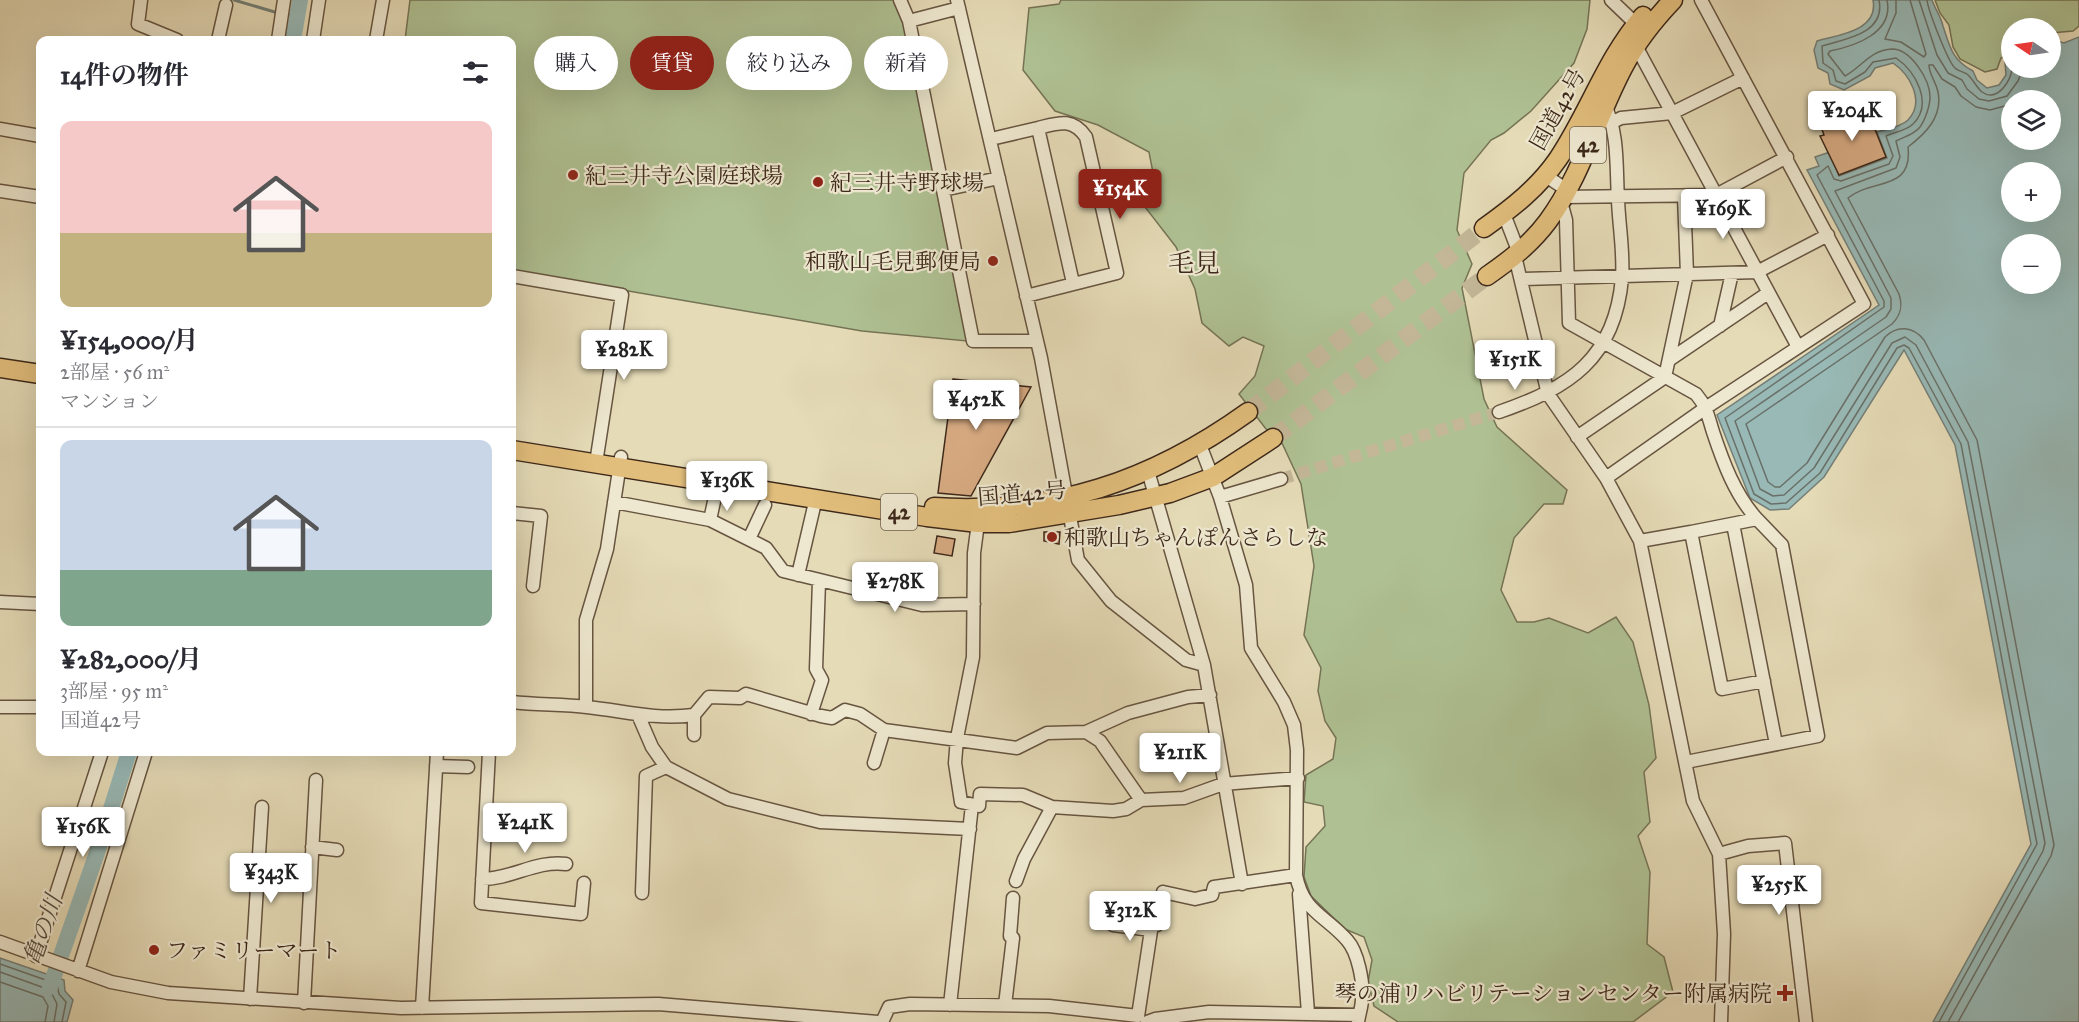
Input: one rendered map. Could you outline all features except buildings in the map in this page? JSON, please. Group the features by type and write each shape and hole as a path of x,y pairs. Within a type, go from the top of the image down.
{"highway":[{"name":"国道42号","path":"1484,228 1504,214 1546,176 1570,140 1618,49 1636,24 1658,0"},
{"name":"国道42号","path":"1487,276 1517,254 1537,234 1563,198 1609,114 1636,46 1673,0"},
{"path":"0,356 36,362"},
{"path":"0,368 36,373"},
{"name":"国道42号","path":"620,462 718,483 978,523 1009,523 1069,506 1148,471 1200,445 1248,412"},
{"name":"国道42号","path":"516,440 620,462 927,507 1012,507 1069,506 1155,496 1214,477 1273,438"},
{"name":"国道42号","path":"516,450 597,458"}],"street":[{"path":"141,0 138,24 166,36"},
{"path":"314,36 319,0"},
{"path":"377,36 383,0"},
{"path":"900,0 909,21 973,341 1037,341"},
{"path":"1611,0 1636,24"},
{"path":"1605,478 1707,407 1864,304 1701,0"},
{"path":"909,21 958,4 1037,341 1078,560 1104,595 1186,660 1204,665"},
{"path":"219,36 226,5"},
{"path":"279,36 283,10"},
{"path":"1636,46 1798,348"},
{"path":"1609,114 1621,117 1672,113 1743,78"},
{"path":"1499,412 1545,396 1573,377 1591,359 1603,342 1615,316 1622,277 1618,198 1609,114 1596,88"},
{"path":"991,140 1064,121 1078,126 1086,136 1117,273 1026,296"},
{"path":"1038,128 1073,283"},
{"path":"0,129 36,135"},
{"path":"1563,198 1716,195 1787,158"},
{"path":"1546,176 1563,198 1566,220 1569,323 1696,394 1707,407 1712,430 1742,502 1782,545 1818,735 1686,762"},
{"path":"943,190 999,178"},
{"path":"0,190 36,196"},
{"path":"1577,437 1665,376 1686,274 1684,196"},
{"path":"1504,214 1517,254 1545,396 1605,478 1640,541 1693,801 1719,854 1724,934 1721,1022"},
{"path":"1522,279 1757,272 1828,235"},
{"path":"1720,326 1732,273"},
{"path":"516,277 622,295 597,458"},
{"path":"1669,360 1768,293"},
{"path":"1200,445 1221,496 1246,585 1251,648 1284,702 1294,725 1298,778 1296,875 1308,1013"},
{"path":"586,707 586,620 608,549 620,462"},
{"path":"1148,471 1204,665 1242,884"},
{"path":"1221,496 1281,479"},
{"path":"710,520 718,483"},
{"path":"798,575 816,498"},
{"path":"614,502 710,520 766,548 783,571 922,605 974,604"},
{"path":"749,539 765,504"},
{"path":"516,513 541,516 532,586"},
{"path":"1640,541 1757,519"},
{"path":"978,523 974,553 973,657 957,738 955,763 961,802 979,806 980,794 1023,795 1052,807 1113,811 1126,808 1141,800 1184,798 1223,784 1298,778"},
{"path":"1733,524 1776,744"},
{"path":"1691,532 1722,689 1764,681"},
{"path":"811,714 822,680 816,669 819,581"},
{"path":"0,602 36,604"},
{"path":"694,735 694,715 709,697 740,698 746,694 832,718 845,710 861,714 884,730 957,738 1017,748 1047,733 1086,732 1128,713 1188,697 1210,695"},
{"path":"516,702 586,707 639,717 669,718 694,715"},
{"path":"0,707 36,707"},
{"path":"639,717 652,747 666,767 728,799 820,822 970,829"},
{"path":"874,763 884,730"},
{"path":"1086,732 1100,741 1141,800"},
{"path":"38,956 101,756"},
{"path":"76,970 145,756"},
{"path":"422,1008 437,756"},
{"path":"489,756 481,903 581,914 584,883"},
{"path":"436,766 468,767"},
{"path":"642,893 646,776 666,767"},
{"path":"304,1003 316,780"},
{"path":"950,1005 972,805"},
{"path":"250,999 262,807"},
{"path":"1016,881 1024,859 1052,807"},
{"path":"1719,854 1748,846 1785,843 1806,1022"},
{"path":"312,847 337,850"},
{"path":"482,879 503,878 539,865 566,864"},
{"path":"290,872 311,872"},
{"path":"1144,1020 1151,930 1152,924 1157,925 1163,892 1195,899 1212,896 1214,886 1296,875"},
{"path":"0,942 76,970 153,991 304,1003 422,1008 658,1004 880,1022 885,1011 894,1006 950,1005 1080,1008 1144,1020 1209,1011 1308,1013 1358,1019 1363,995 1353,950 1347,940 1308,906 1299,892"},
{"path":"1005,1005 1013,938 1010,936 1013,898"},
{"path":"1113,925 1151,930"}],"green space":[{"path":"410,0 896,0 909,36 864,36 864,90 919,90 967,341 862,331 516,272 516,36 406,36"},
{"path":"1061,0 1590,0 1587,29 1574,63 1531,111 1504,133 1491,140 1464,173 1457,230 1472,264 1462,288 1484,399 1497,427 1567,490 1563,504 1544,504 1514,538 1501,590 1517,622 1534,622 1549,618 1588,633 1616,617 1633,642 1649,705 1656,758 1644,772 1650,822 1638,836 1650,872 1647,944 1664,957 1673,992 1633,1022 1398,1022 1374,1006 1368,982 1372,960 1364,937 1345,929 1311,896 1304,877 1306,847 1325,826 1323,806 1304,802 1306,775 1333,759 1336,738 1325,721 1318,691 1321,668 1304,635 1314,566 1301,484 1281,441 1266,429 1239,394 1255,376 1264,346 1243,337 1229,346 1202,323 1195,289 1176,247 1145,207 1155,183 1149,152 1098,125 1055,111 1023,70 1029,8 1059,4"},
{"path":"1935,0 2079,0 2079,26 2073,31 2061,32 2061,18 2001,18 2001,58 1997,69 1985,72 1960,59 1953,47 1949,25 1940,13"}],"water":[{"path":"1873,0 1932,0 1956,57 1973,71 1977,80 1987,88 1999,85 2004,78 2061,78 2061,42 2079,37 2079,1022 1933,1022 2031,844 1955,445 1904,350 1824,477 1789,509 1770,510 1750,498 1717,415 1879,305 1807,170 1819,166 1815,157 1830,152 1839,176 1887,158 1877,132 1902,124 1913,113 1916,105 1913,88 1905,74 1893,63 1875,68 1870,76 1844,90 1830,84 1828,73 1818,68 1814,50 1817,41 1846,34 1870,19"},
{"path":"0,958 64,980 65,991 73,1000 67,1022 0,1022"}],"waterway":[{"path":"234,0 278,13"},
{"name":"亀の川","path":"294,36 300,0"},
{"path":"284,14 297,18"},
{"name":"亀の川","path":"50,987 97,853 128,756"}],"tunnel":[{"path":"1248,412 1484,228"},
{"path":"1273,438 1487,276"},
{"path":"1281,479 1499,412"}],"place":[{"name":"紀三井寺公園庭球場","path":"573,175"},
{"name":"紀三井寺野球場","path":"818,182"},
{"name":"和歌山毛見郵便局","path":"993,261"},
{"name":"和歌山ちゃんぽんさらしな","path":"1052,537"},
{"name":"ファミリーマート","path":"154,950"},
{"name":"琴の浦リハビリテーションセンター附属病院","path":"1785,993"}],"district":[{"name":"毛見","path":"1194,263"}]}
